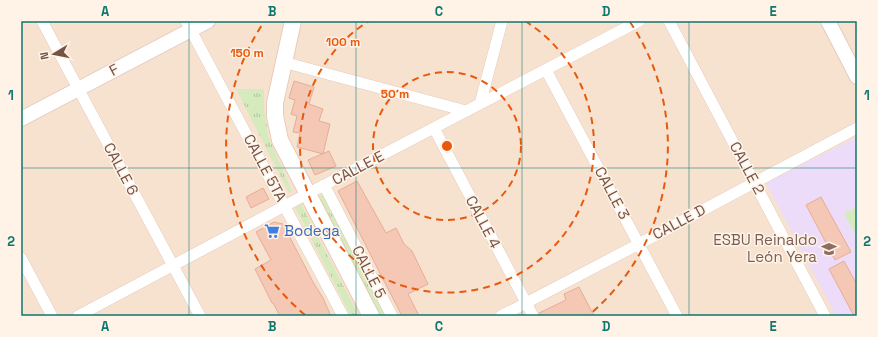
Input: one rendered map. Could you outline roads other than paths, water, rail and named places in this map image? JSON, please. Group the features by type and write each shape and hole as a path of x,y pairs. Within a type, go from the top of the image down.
{"main road":[{"name":"CALLE 5","path":"292,21 275,103 276,126 280,140 371,316"}],"street":[{"name":"CALLE 6","path":"42,21 200,316"},
{"name":"F","path":"21,119 78,89 189,25 208,21"},
{"path":"480,104 502,21"},
{"name":"CALLE 2","path":"669,21 825,316"},
{"path":"828,21 857,77"},
{"name":"CALLE E","path":"78,316 324,185 546,70 634,22"},
{"name":"CALLE 5TA","path":"189,25 343,316"},
{"path":"283,62 466,111"},
{"name":"CALLE 3","path":"546,70 677,316"},
{"name":"CALLE 4","path":"434,128 533,316"},
{"name":"CALLE D","path":"501,316 857,128"},
{"name":"CALLE 5","path":"324,185 392,316"},
{"path":"21,258 52,316"}],"place":[{"name":"Bodega","path":"272,231"},
{"name":"ESBU Reinaldo León Yera","path":"829,249"}]}
